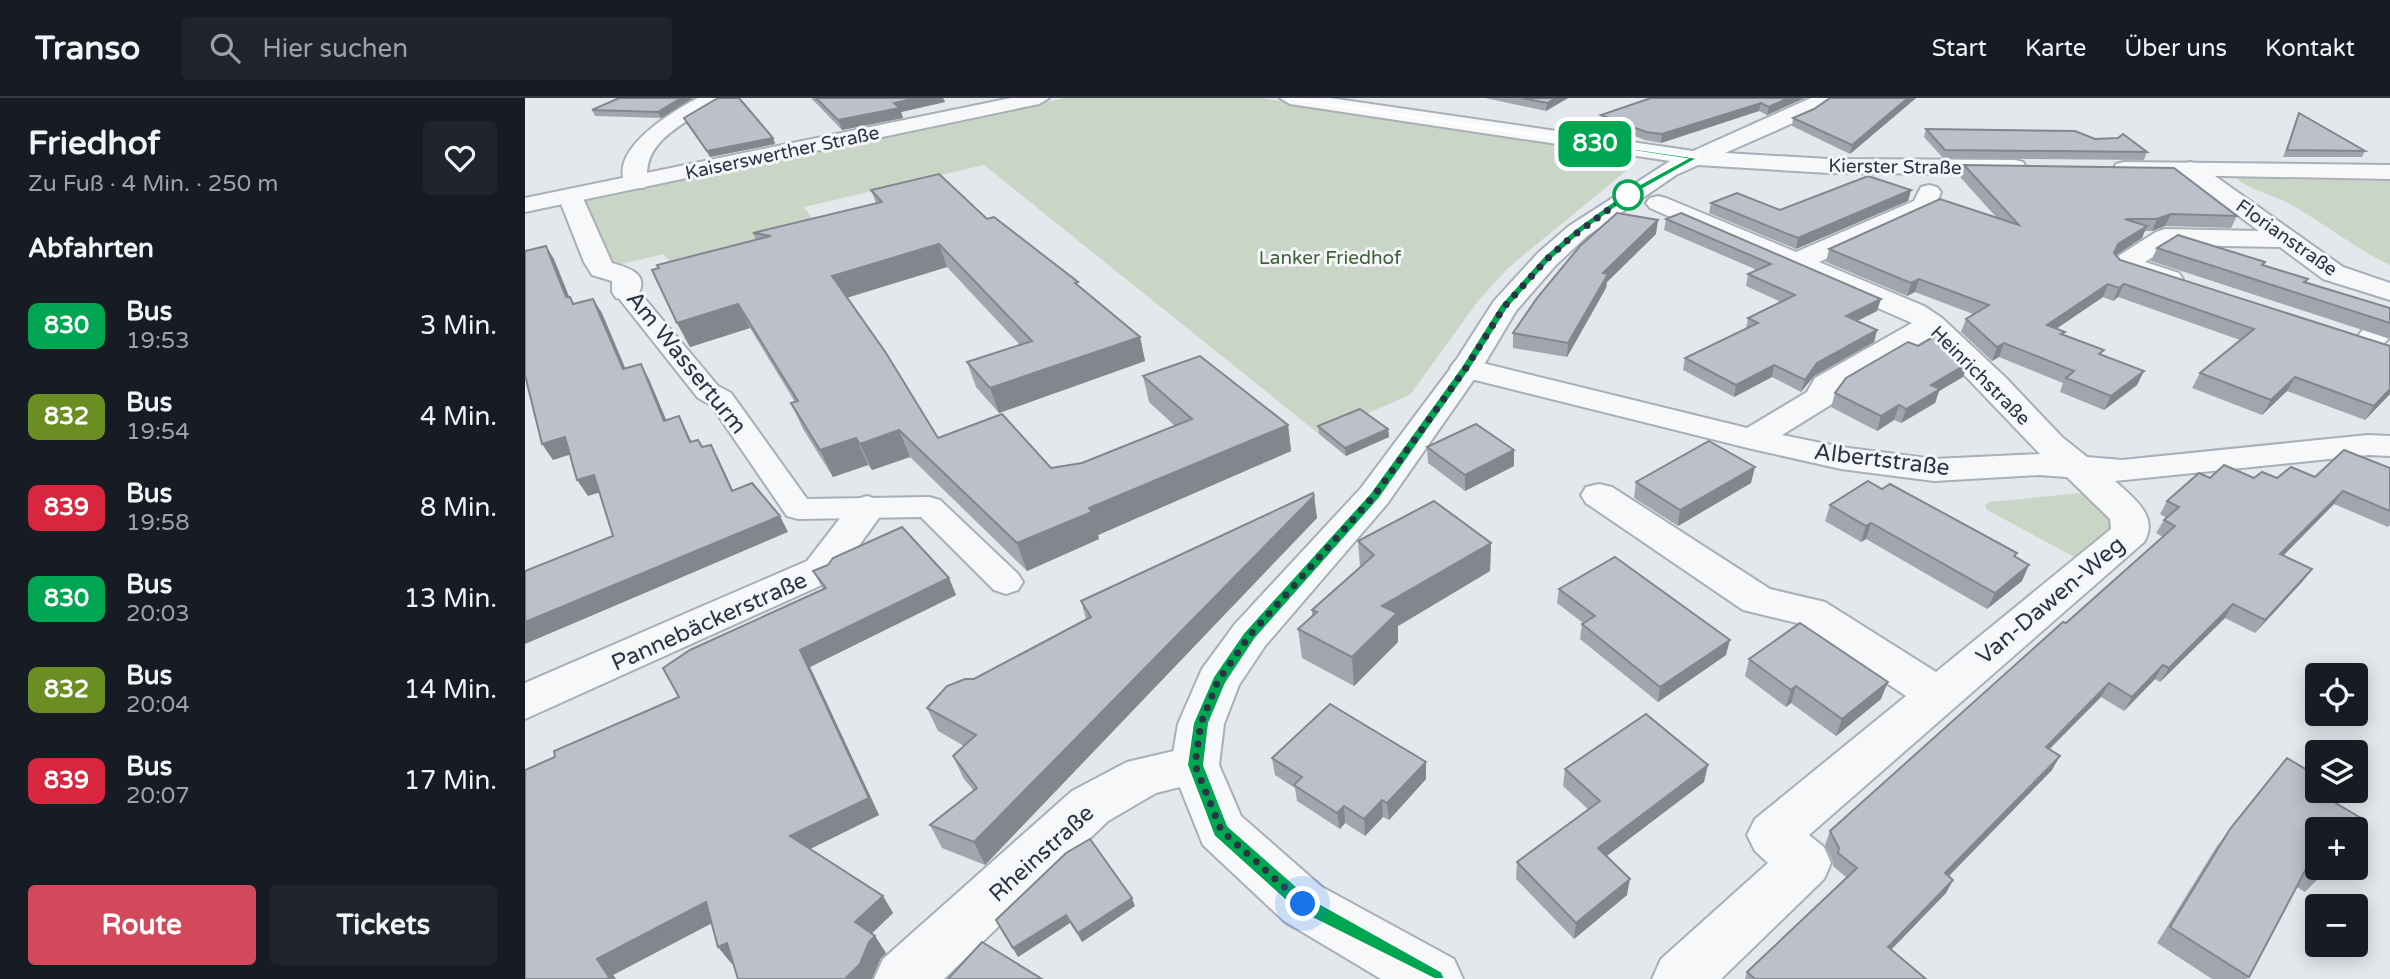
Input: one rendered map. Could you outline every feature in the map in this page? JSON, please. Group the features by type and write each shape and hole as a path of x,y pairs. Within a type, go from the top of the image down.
{"street":[{"path":"636,183 633,175 636,158 650,139 675,120 713,98"},
{"name":"Kaiserswerther Straße","path":"525,205 1039,98"},
{"path":"1290,98 1694,158"},
{"path":"1434,979 1303,904 1221,830 1195,765 1201,723 1218,681 1250,635 1374,496 1466,368 1504,307 1547,259 1578,231 1632,192 1694,158 1804,111 1825,98"},
{"name":"Kierster Straße","path":"1694,158 1829,166 2038,168"},
{"path":"2107,168 2390,172"},
{"name":"Florianstraße","path":"2190,169 2333,273 2390,292"},
{"path":"1796,262 1925,205 1929,192"},
{"name":"Am Wasserturm","path":"570,197 602,269 626,276 626,292 708,392 721,399 798,509 929,507 1006,582"},
{"name":"Heinrichstraße","path":"1658,203 1880,296 1932,324 1995,385 2050,444 2080,470"},
{"path":"2188,285 2124,264 2165,237 2285,239"},
{"path":"2366,344 2390,320"},
{"path":"1752,439 1821,397 1826,385 1932,324"},
{"name":"Albertstraße","path":"1466,368 1752,439 1841,457 1934,470 2039,464 2080,470 2122,471 2368,445 2390,446"},
{"name":"Van-Dawen-Weg","path":"1681,979 1805,863 1773,835 2130,533 2129,516 2080,470"},
{"path":"1599,495 1758,600 1810,612 1938,695"},
{"name":"Pannebäckerstraße","path":"525,702 821,570 867,508"},
{"name":"Rheinstraße","path":"903,979 1090,806 1144,776 1195,765"}],"green space":[{"name":"Lanker Friedhof","path":"1065,98 1261,98 1621,155 1633,160 1632,166 1508,268 1478,301 1410,395 1319,434 984,165 804,207 817,225 674,268 664,254 613,266 583,199"},
{"path":"2236,178 2390,181 2390,265 2363,251 2299,209"},
{"path":"2091,492 2116,525 2078,559 1987,510 1985,505 1990,502"}],"building":[{"path":"619,98 681,98 658,112 592,110"},
{"path":"718,98 739,98 773,138 707,151 684,118"},
{"path":"816,98 917,98 894,103 900,108 838,120"},
{"path":"1522,98 1556,98 1547,103"},
{"path":"1651,98 1788,98 1769,107 1761,103 1662,134 1646,132 1601,115"},
{"path":"1830,98 1908,98 1852,145 1793,118"},
{"path":"2299,113 2365,151 2287,150"},
{"path":"1926,129 2075,131 2095,139 2118,138 2123,134 2147,152 1945,150"},
{"path":"1964,165 2174,168 2237,216 2171,214 2157,219 2125,219 2147,226 2118,244 2114,253 2120,260 2390,346 2390,389 2374,406 2295,377 2271,400 2200,373 2254,329 2124,284 2119,288 2108,284 2047,325 2065,332 2061,334 2104,350 2099,354 2144,371 2111,396 2066,378 2074,371 2004,343 1997,347 1966,319 1989,305 1919,279 1911,283 1829,249 1940,199 2019,225"},
{"path":"939,174 987,219 994,217 1078,282 1075,283 1140,337 990,388 967,362 1032,341 939,244 832,276 886,353 938,438 1002,414 1051,468 1082,463 1192,419 1143,376 1200,356 1288,425 1089,508 1092,512 1017,543 899,430 860,444 856,438 820,450 791,403 798,401 738,304 677,323 652,270 659,268 657,265 771,236 753,233 882,202 871,190"},
{"path":"1868,176 1911,190 1798,238 1711,203 1737,193 1780,210"},
{"path":"1617,213 1658,220 1603,273 1608,274 1568,343 1513,333 1537,298 1580,246"},
{"path":"1681,213 1881,299 1846,316 1877,330 1817,363 1805,380 1774,365 1736,385 1685,358 1758,323 1748,318 1795,295 1748,274 1771,264 1666,219"},
{"path":"2178,235 2265,262 2262,265 2308,279 2304,282 2390,308 2390,323 2157,248"},
{"path":"546,246 566,297 570,297 573,304 593,299 623,369 641,364 664,421 679,416 690,442 698,440 702,447 711,445 732,491 752,483 780,516 525,622 525,571 613,536 594,475 577,480 565,437 542,444 525,375 525,251"},
{"path":"1939,334 1968,363 1931,385 1940,389 1906,409 1899,405 1881,416 1835,393 1846,378 1908,342 1918,346"},
{"path":"1360,409 1388,429 1345,448 1318,426"},
{"path":"1476,424 1514,450 1465,475 1427,447"},
{"path":"1709,441 1755,467 1680,510 1636,482"},
{"path":"2344,450 2390,468 2390,511 2343,491 2280,554 2312,569 2265,620 2233,604 2169,668 2163,665 2132,697 2109,683 2046,747 2060,756 1945,873 1953,880 1888,947 1926,979 1755,979 1747,972 1857,868 1838,853 1839,848 1830,831 2063,622 2066,623 2175,526 2164,520 2179,507 2167,501 2199,473 2210,478 2224,465 2254,478 2262,472 2277,478 2291,467 2315,477"},
{"path":"1868,481 1882,489 1890,484 2017,553 2014,556 2029,565 1995,593 1871,523 1866,526 1830,505"},
{"path":"1313,493 1314,496 974,842 930,825 977,788 953,756 976,735 927,708 947,686 965,679 974,679 1091,617 1081,601"},
{"path":"1434,501 1491,543 1382,606 1397,613 1352,657 1298,629 1317,612 1312,610 1374,555 1358,541"},
{"path":"902,527 949,578 800,650 869,798 790,836 883,896 855,922 875,936 869,942 860,964 845,979 738,979 727,943 718,947 706,902 597,959 610,979 525,979 525,770 555,757 554,751 679,697 663,668 690,650 826,588 813,571 828,565 833,558"},
{"path":"1615,557 1730,640 1660,687 1582,624 1595,616 1559,589"},
{"path":"1800,623 1888,682 1842,719 1796,686 1791,690 1749,659"},
{"path":"1330,704 1426,762 1387,803 1382,800 1364,819 1344,806 1337,813 1294,785 1302,777 1272,758"},
{"path":"1646,714 1708,765 1598,848 1630,879 1576,923 1517,862 1600,801 1565,769"},
{"path":"2287,758 2305,769 2305,803 2336,803 2359,817 2305,817 2305,871 2249,977 2170,927 2230,829"},
{"path":"1090,839 1132,898 1078,933 1066,915 1013,948 996,920 1066,853"},
{"path":"982,942 1042,979 948,979"}],"bus line":[{"name":"830","path":"1290,98 1694,158 1632,192 1578,231 1547,259 1504,307 1466,368 1374,496 1250,635 1218,681 1201,723 1195,765 1221,830 1303,904 1434,979"}],"route":[{"path":"1303,904 1221,830 1195,765 1201,723 1218,681 1250,635 1374,496 1466,368 1504,307 1569,239 1632,192 1628,195"}]}
